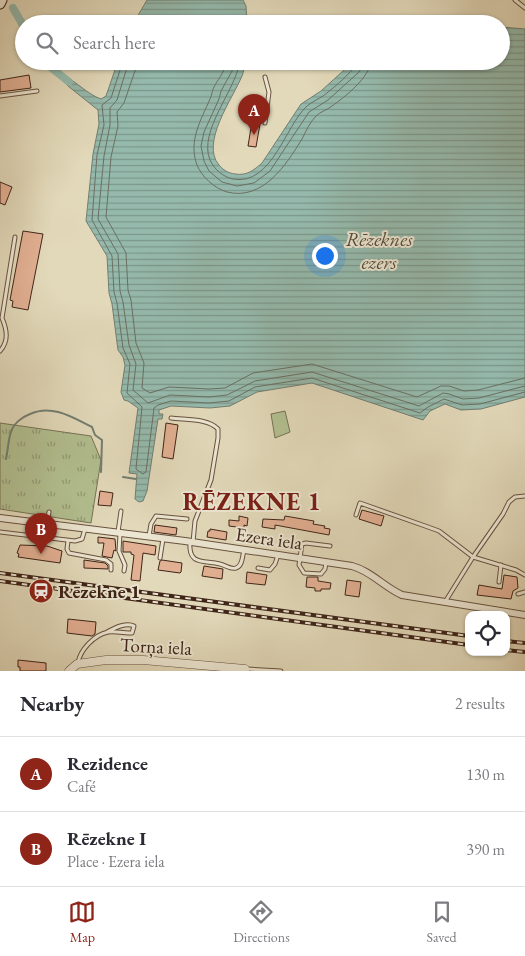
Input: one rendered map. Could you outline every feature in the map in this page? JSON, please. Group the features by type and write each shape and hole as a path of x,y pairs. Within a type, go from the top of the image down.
{"main road":[{"path":"0,4 2,0"}],"street":[{"name":"Ezera iela","path":"0,518 163,538 361,568 392,591 402,595 525,615"},
{"name":"Torņa iela","path":"69,671 78,664 106,660 143,660 245,669"}],"lane":[{"path":"515,0 525,8"},
{"path":"265,77 269,92 265,123"},
{"path":"0,96 36,91"},
{"path":"0,351 6,342 6,328 2,318 15,237"},
{"path":"171,418 202,421 214,425 218,429 211,480 195,521 191,542 191,555 198,561 221,564 233,569 237,568 242,562 244,550"},
{"path":"445,602 503,514 508,502 515,497 525,496"},
{"path":"356,515 360,503 434,529 473,557 502,565 525,575"},
{"path":"121,511 119,551 125,565 124,571"},
{"path":"47,524 49,512"},
{"path":"148,536 151,524 156,516 187,519"},
{"path":"0,532 80,541 84,529"},
{"path":"160,558 163,538"},
{"path":"68,540 67,550 69,553 106,560 111,564 110,570"},
{"path":"326,562 325,569 321,574 304,573 299,565 302,544 330,546"},
{"path":"258,568 270,570 275,564 278,555"},
{"path":"499,582 502,565"},
{"path":"518,594 525,592"},
{"path":"78,664 83,649 93,640 107,632 120,626 131,624 134,626 132,633 107,632"},
{"path":"245,669 281,671"}],"green space":[{"path":"285,411 290,432 275,438 271,414"},
{"path":"0,423 91,436 101,460 91,523 0,509"}],"water":[{"path":"147,0 243,0 246,6 246,15 138,15"},
{"name":"Rēzeknes ezers","path":"510,28 525,29 525,397 481,409 461,410 445,404 430,411 423,420 312,383 257,392 230,406 210,408 171,406 159,410 159,414 163,414 162,419 158,419 147,491 143,501 139,502 135,499 137,474 129,473 138,408 124,400 121,392 125,365 123,357 118,350 109,293 107,256 86,221 93,154 99,124 98,110 61,79 63,75 101,99 106,96 115,70 244,70 220,120 213,145 214,156 219,165 226,171 235,174 247,173 262,163 301,104 321,91 344,70 510,70"}],"building":[{"path":"29,75 31,88 0,92 0,80"},
{"path":"252,122 260,124 256,147 248,146"},
{"path":"0,182 12,187 5,205 0,203"},
{"path":"23,231 43,234 28,310 12,307 13,301 10,300"},
{"path":"166,423 178,425 173,459 162,457"},
{"path":"100,491 113,493 111,506 98,505"},
{"path":"362,510 384,516 381,526 359,519"},
{"path":"239,516 248,518 247,526 244,525 244,528 229,526 229,520 239,521"},
{"path":"285,516 314,521 313,524 330,529 329,535 275,525 275,529 262,527 263,519 284,520"},
{"path":"155,525 177,528 176,535 154,532"},
{"path":"210,529 227,532 226,540 207,537"},
{"path":"98,537 115,539 116,551 114,550 112,558 102,556 104,543 98,543"},
{"path":"123,541 156,546 155,555 143,553 140,581 131,580 134,555 131,552 123,552"},
{"path":"20,545 47,546 62,551 60,563 18,557 19,554 17,553"},
{"path":"84,560 105,563 108,569 84,568"},
{"path":"162,560 182,563 181,572 158,570"},
{"path":"204,566 223,569 222,579 202,576"},
{"path":"247,572 267,575 265,585 246,583"},
{"path":"504,575 517,577 518,588 513,591 511,599 477,595 479,585 502,589"},
{"path":"307,577 318,577 318,581 331,583 330,589 315,591 315,588 306,587"},
{"path":"347,580 361,582 359,597 345,595"},
{"path":"68,619 96,622 95,634 92,636 67,633"},
{"path":"18,660 46,663 46,671 20,671"}],"waterway":[{"path":"13,8 17,15"},
{"path":"54,70 69,82"},
{"path":"6,459 10,435 16,424 24,417 38,411 54,411 92,427 95,435 102,440 101,472"},
{"path":"123,477 136,479"}],"railway":[{"path":"0,573 465,635"},
{"path":"0,581 465,644"},
{"path":"510,641 525,643"},
{"path":"510,650 525,652"}],"place":[{"name":"Rezidence","path":"254,135"},
{"name":"Rēzekne I","path":"41,554"},
{"name":"Rēzekne 1","path":"41,591"}],"district":[{"name":"RĒZEKNE 1","path":"252,502"}]}
